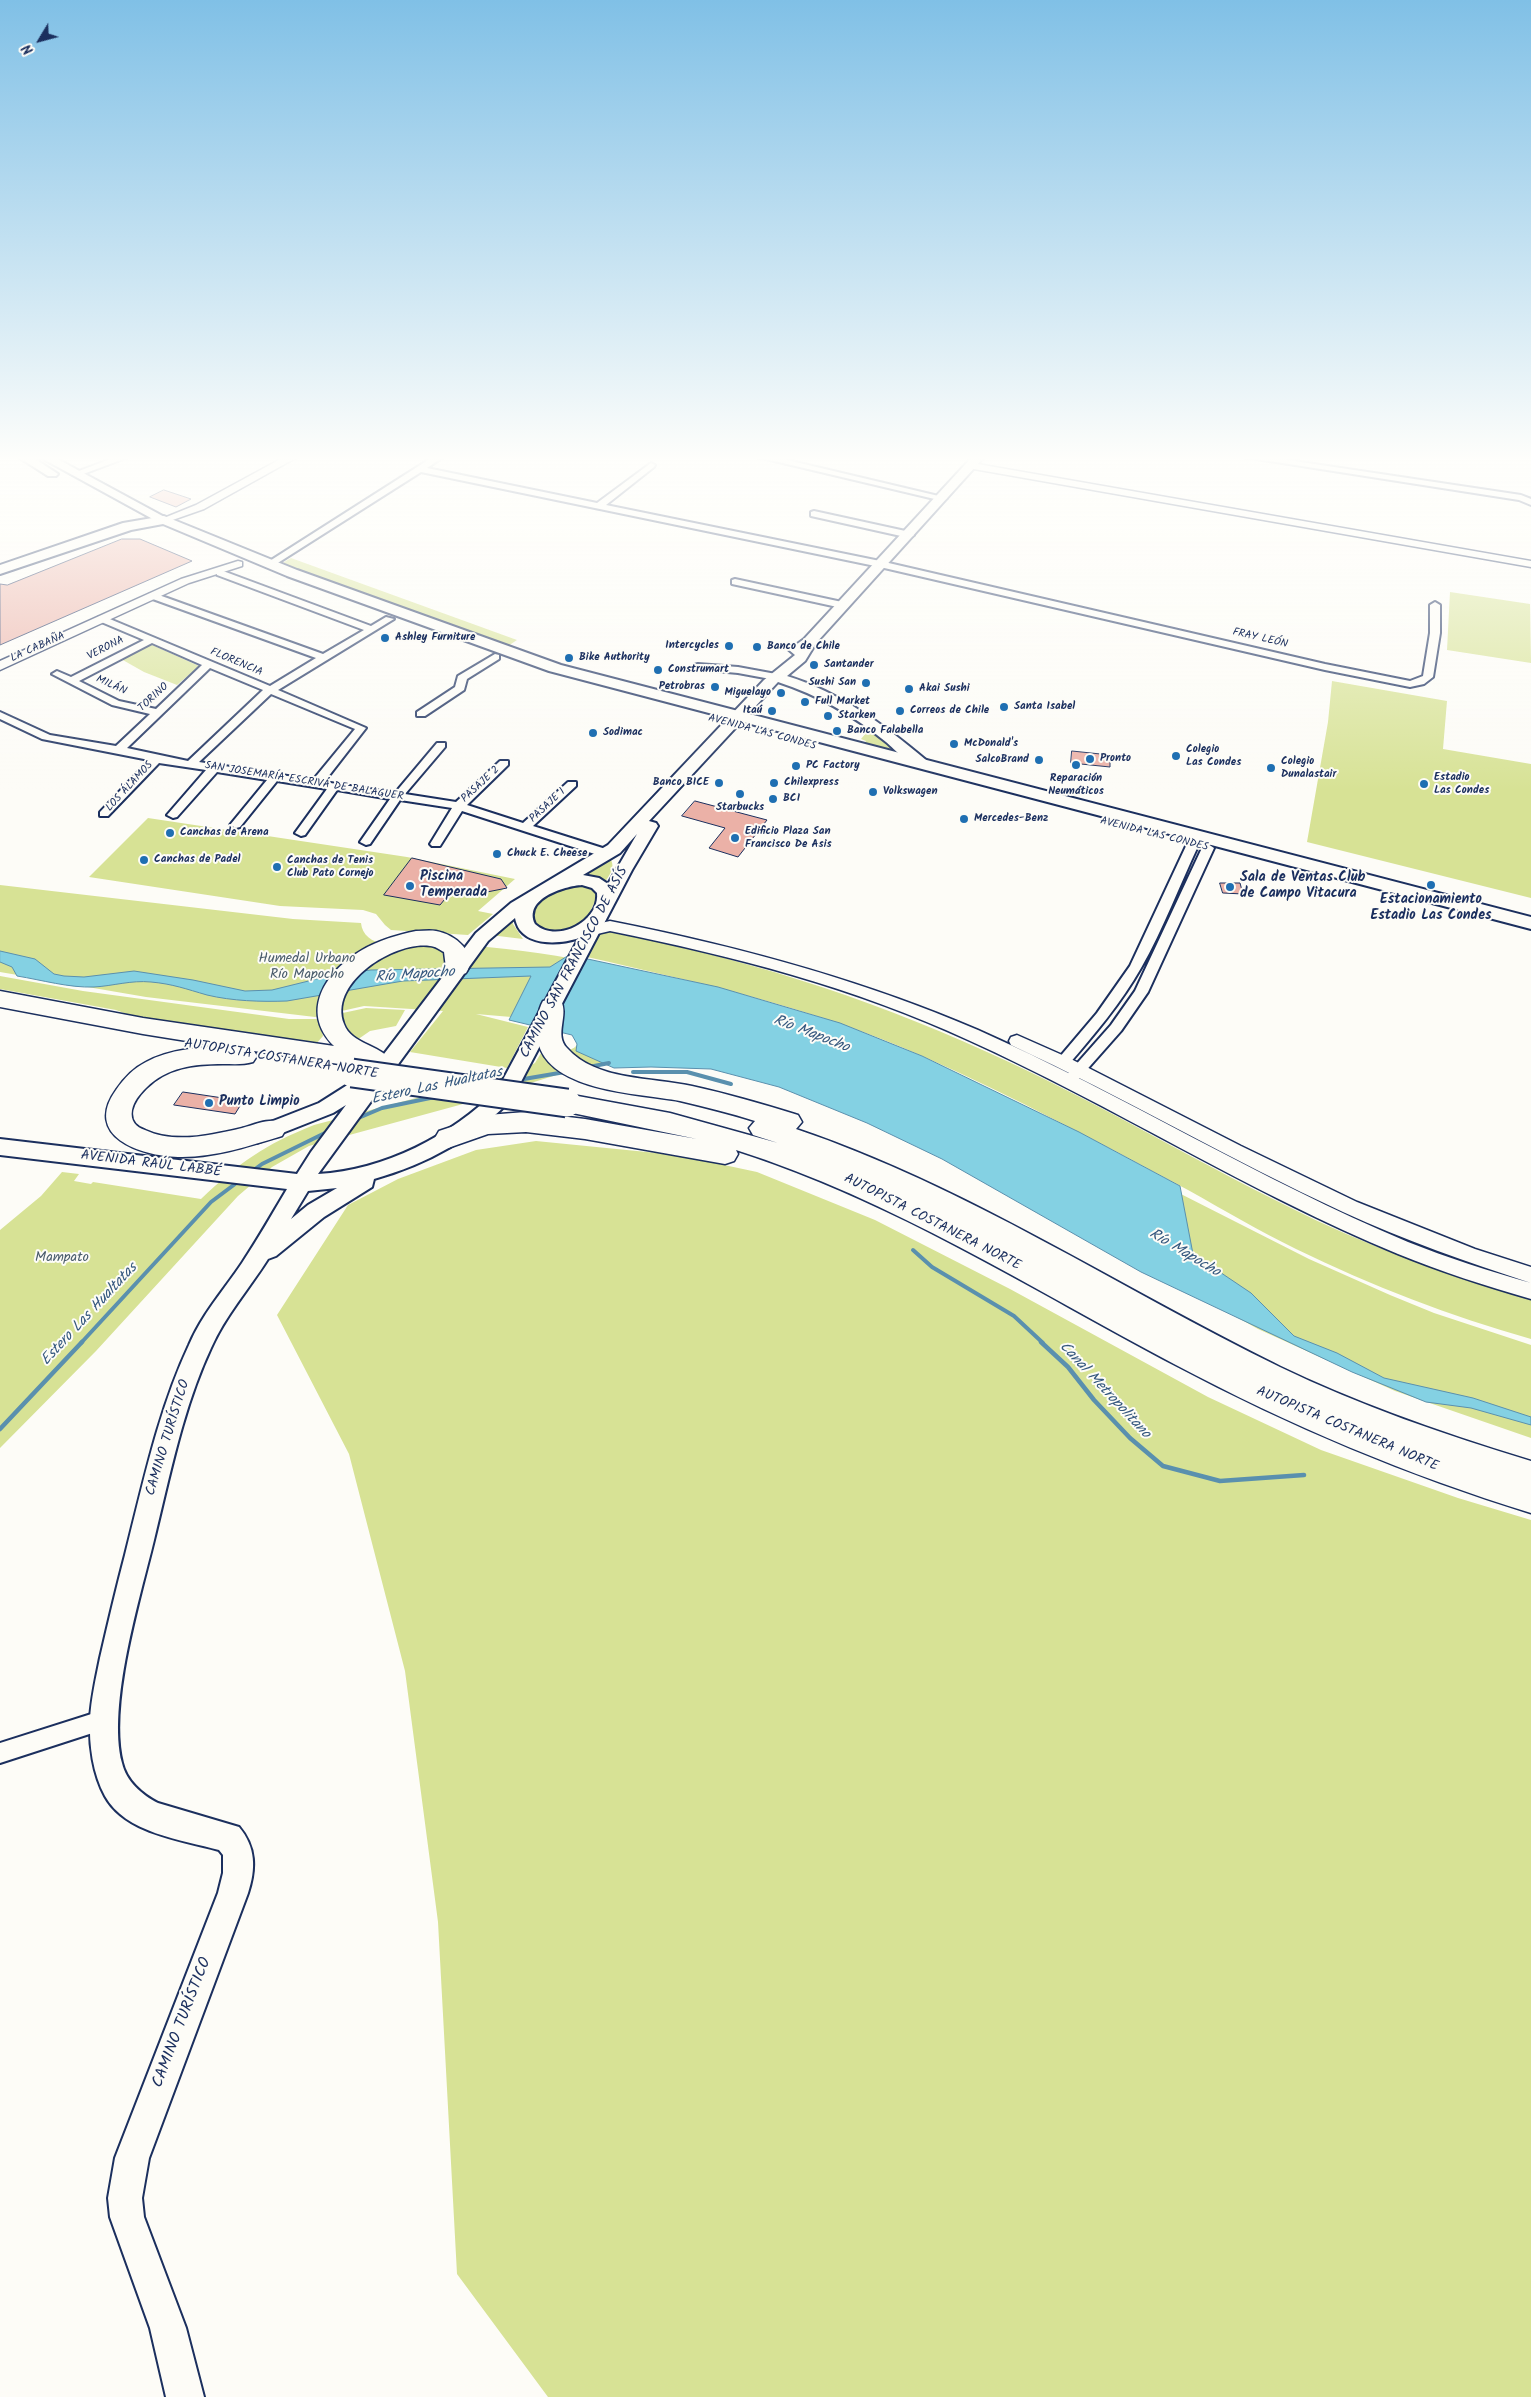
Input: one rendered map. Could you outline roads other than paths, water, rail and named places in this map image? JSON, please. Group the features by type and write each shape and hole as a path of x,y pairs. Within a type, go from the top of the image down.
{"highway":[{"path":"368,1065 331,1025 330,1001 343,976 356,964 375,952 419,938 436,939 449,944 457,955 458,968"},
{"name":"AUTOPISTA COSTANERA NORTE","path":"0,999 142,1026 368,1065 572,1095 781,1154 990,1238 1318,1399 1434,1445 1531,1475"},
{"path":"552,1007 550,1041 557,1054 580,1071 611,1080 678,1092 740,1107 821,1134 913,1175 990,1238"},
{"name":"AUTOPISTA COSTANERA NORTE","path":"0,1010 248,1056 368,1065"},
{"path":"248,1056 188,1057 158,1066 140,1077 124,1095 119,1106 121,1122 126,1131 141,1140 176,1146 212,1143 273,1129"},
{"path":"448,1138 487,1125 526,1122 586,1129 710,1150 807,1177 990,1238"},
{"name":"AUTOPISTA COSTANERA NORTE","path":"990,1238 1183,1354 1310,1417 1418,1462 1531,1498"}],"main road":[{"path":"0,576 24,567"},
{"name":"AVENIDA LAS CONDES","path":"244,567 555,676 978,790 1531,930"},
{"name":"AVENIDA LAS CONDES","path":"278,567 555,668 740,725 921,763 1531,923"},
{"name":"CAMINO SAN FRANCISCO DE ASÍS","path":"302,1184 318,1157 366,1094 368,1065 420,1019 475,946 502,918 533,897 608,854 638,826 740,725 776,678 790,669 806,650 808,642 877,567"},
{"path":"409,626 422,627 434,623"},
{"path":"776,678 817,691 848,706 921,763"},
{"name":"CAMINO SAN FRANCISCO DE ASÍS","path":"302,1184 342,1180 394,1166 471,1126 497,1103 512,1083 648,828 728,739 738,733 740,725"},
{"path":"978,790 994,790 1003,785"},
{"path":"608,854 621,862 624,870"},
{"path":"533,897 526,906 524,920 528,929 538,935 550,938 565,936 580,931 597,921 606,892 598,884 575,880 558,884"},
{"path":"141,1164 206,1153 273,1129 335,1103 368,1065"},
{"name":"AVENIDA RAÚL LABBÉ","path":"0,1146 239,1176 268,1183"},
{"path":"249,1270 288,1233 316,1211 394,1166"},
{"path":"268,1183 302,1184"},
{"path":"268,1183 284,1211"},
{"name":"CAMINO TURÍSTICO","path":"186,2397 168,2328 127,2217 126,2189 132,2158 139,2138 226,1911 238,1875 238,1860 236,1847 228,1838 154,1818 136,1808 123,1796 109,1769 104,1744 104,1720 108,1687 124,1605 175,1410 206,1333 249,1270 302,1184"}],"street":[{"name":"LA CABAÑA","path":"0,666 185,581 223,567"},
{"name":"FRAY LEÓN","path":"892,567 1325,667 1410,684 1420,682 1428,677 1435,633 1436,605"},
{"path":"220,574 372,629"},
{"path":"736,582 842,605"},
{"path":"154,596 324,658"},
{"name":"FLORENCIA","path":"102,619 361,728 316,784"},
{"path":"190,765 269,690 389,619"},
{"name":"VERONA","path":"71,681 151,640"},
{"path":"421,714 460,688 462,678 495,656"},
{"name":"TORINO","path":"117,750 209,664"},
{"path":"698,667 738,670 776,678"},
{"name":"MILÁN","path":"57,674 116,704 158,712"},
{"name":"SAN JOSEMARÍA ESCRIVÁ DE BALAGUER","path":"0,715 50,738 190,765 459,806 608,854"},
{"path":"366,842 397,797 442,745"},
{"name":"LOS ÁLAMOS","path":"104,814 156,759"},
{"name":"PASAJE 2","path":"436,844 459,806 504,764"},
{"path":"173,815 214,768"},
{"path":"236,825 274,778"},
{"name":"PASAJE 1","path":"524,828 572,784"},
{"path":"301,833 334,787"},
{"path":"1070,1071 1099,1021 1118,996 1136,966 1167,901 1200,846"},
{"path":"1070,1071 1116,1028 1130,1010 1152,971 1183,905 1200,846"},
{"path":"1167,901 1183,905"},
{"path":"597,921 616,918 728,940 838,972 937,1008 1357,1211 1457,1251 1531,1275"},
{"path":"1136,966 1152,971"},
{"path":"1099,1021 1116,1028"},
{"path":"1070,1071 1348,1223 1427,1257 1531,1291"},
{"path":"0,1753 104,1720"}],"water":[{"name":"Río Mapocho","path":"0,951 35,959 54,974 64,976 84,977 134,971 193,980 245,991 272,990 337,974 371,970 550,967 569,955 718,987 840,1023 922,1056 1079,1132 1180,1186 1193,1254 1251,1293 1294,1336 1337,1353 1384,1378 1473,1398 1531,1417 1531,1425 1471,1408 1426,1402 1352,1372 1141,1272 942,1159 867,1123 779,1087 711,1069 614,1068 576,1051 577,1044 572,1035 509,1020 531,976 403,981 287,1001 257,1001 217,997 173,985 151,982 85,987 17,976 12,967 0,962"}],"waterway":[{"name":"Estero Las Hualtatas","path":"589,1067 609,1063"},
{"name":"Estero Las Hualtatas","path":"518,1080 565,1072"},
{"name":"Canal Metropolitano","path":"633,1072 687,1072 731,1084"},
{"name":"Estero Las Hualtatas","path":"356,1119 382,1108 435,1097"},
{"name":"Estero Las Hualtatas","path":"251,1172 262,1164 331,1130"},
{"name":"Estero Las Hualtatas","path":"81,1343 211,1202 239,1181"},
{"name":"Canal Metropolitano","path":"913,1250 932,1267 1014,1316 1043,1343"},
{"name":"Estero Las Hualtatas","path":"0,1429 82,1342"},
{"name":"Canal Metropolitano","path":"1041,1342 1068,1367 1094,1400 1130,1438 1163,1466 1220,1481 1304,1475"}],"place":[{"name":"Ashley Furniture","path":"385,638"},
{"name":"Intercycles","path":"729,646"},
{"name":"Banco de Chile","path":"757,647"},
{"name":"Bike Authority","path":"569,658"},
{"name":"Santander","path":"814,665"},
{"name":"Construmart","path":"658,670"},
{"name":"Sushi San","path":"866,683"},
{"name":"Petrobras","path":"715,687"},
{"name":"Akai Sushi","path":"909,689"},
{"name":"Miguelayo","path":"781,693"},
{"name":"Full Market","path":"805,702"},
{"name":"Santa Isabel","path":"1004,707"},
{"name":"Itaú","path":"772,711"},
{"name":"Correos de Chile","path":"900,711"},
{"name":"Starken","path":"828,716"},
{"name":"Banco Falabella","path":"837,731"},
{"name":"Sodimac","path":"593,733"},
{"name":"McDonald's","path":"954,744"},
{"name":"Colegio Las Condes","path":"1176,756"},
{"name":"Pronto","path":"1090,759"},
{"name":"SalcoBrand","path":"1039,760"},
{"name":"Reparación Neumáticos","path":"1076,765"},
{"name":"PC Factory","path":"796,766"},
{"name":"Colegio Dunalastair","path":"1271,768"},
{"name":"Banco BICE","path":"719,783"},
{"name":"Chilexpress","path":"774,783"},
{"name":"Estadio Las Condes","path":"1424,784"},
{"name":"Volkswagen","path":"873,792"},
{"name":"Starbucks","path":"740,794"},
{"name":"BCI","path":"773,799"},
{"name":"Mercedes-Benz","path":"964,819"},
{"name":"Canchas de Arena","path":"170,833"},
{"name":"Edificio Plaza San Francisco De Asis","path":"735,838"},
{"name":"Chuck E. Cheese","path":"497,854"},
{"name":"Canchas de Padel","path":"144,860"},
{"name":"Canchas de Tenis Club Pato Cornejo","path":"277,867"},
{"name":"Estacionamiento Estadio Las Condes","path":"1431,885"},
{"name":"Piscina Temperada","path":"410,886"},
{"name":"Sala de Ventas Club de Campo Vitacura","path":"1230,887"},
{"name":"Punto Limpio","path":"209,1103"}],"park label":[{"name":"Humedal Urbano Río Mapocho","path":"307,968"},
{"name":"Mampato","path":"62,1259"}]}
